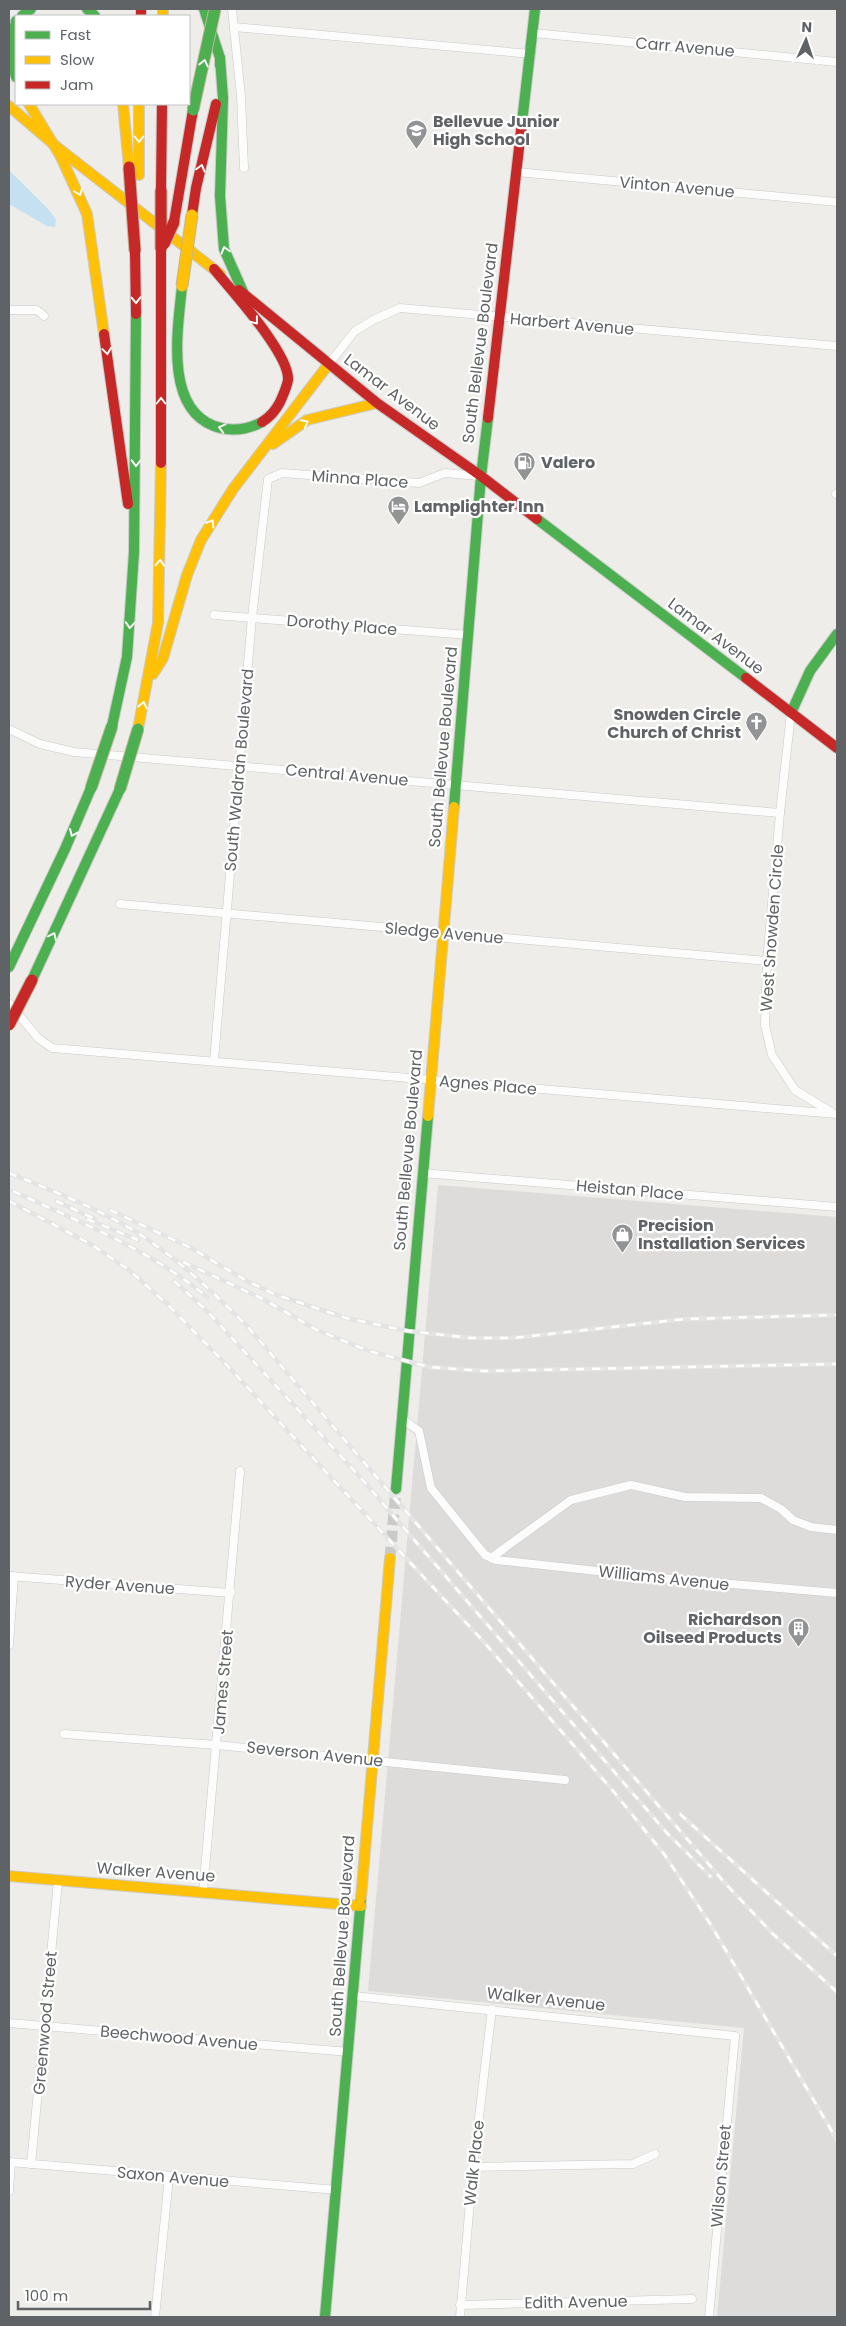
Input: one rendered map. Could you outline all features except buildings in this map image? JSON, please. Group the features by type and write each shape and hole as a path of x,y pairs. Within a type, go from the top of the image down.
{"main road":[{"path":"204,9 220,58 223,98 220,196 224,249 244,294"},
{"path":"161,249 174,222 193,110 215,9"},
{"name":"South Bellevue Boulevard","path":"396,1489 457,784 481,476 535,9"},
{"path":"15,26 10,53 15,73"},
{"path":"214,269 279,352 288,379 280,406 258,426 237,431 222,429 208,423 196,414 186,400 180,382 178,364 182,286 196,188 216,110 220,58"},
{"path":"30,105 58,148 77,186 87,214 134,552"},
{"path":"10,964 66,849 92,788 112,726 127,657 134,552 138,350 135,251 123,105"},
{"path":"135,251 139,175 139,105"},
{"path":"9,1025 90,859 120,789 138,729 158,624 161,524 162,105"},
{"name":"Lamar Avenue","path":"9,106 58,148 214,269 328,365 377,403 481,476 837,748"},
{"path":"148,681 163,658 187,575 201,540 233,489 265,450 328,365"},
{"path":"265,450 307,420 377,403"},
{"path":"791,713 803,681 837,634"},
{"name":"South Bellevue Boulevard","path":"325,2317 354,1996 390,1558"},
{"name":"Walker Avenue","path":"9,1876 361,1906"}],"street":[{"path":"232,9 241,96 244,168"},
{"path":"234,27 531,54"},
{"name":"Carr Avenue","path":"533,33 837,62"},
{"name":"Vinton Avenue","path":"517,172 837,202"},
{"name":"Harbert Avenue","path":"328,365 356,331 375,319 400,308 837,346"},
{"path":"9,310 37,310 44,316"},
{"name":"Minna Place","path":"268,479 282,473 419,483 445,473 481,476"},
{"name":"South Waldran Boulevard","path":"214,1061 252,617 268,479"},
{"name":"Dorothy Place","path":"214,615 469,636"},
{"name":"West Snowden Circle","path":"791,713 767,961 765,1025 772,1055 794,1090 836,1114"},
{"name":"Central Avenue","path":"9,729 40,744 74,752 780,813"},
{"name":"Sledge Avenue","path":"120,904 226,915 767,961"},
{"name":"Agnes Place","path":"9,1003 38,1038 52,1048 836,1114"},
{"name":"Heistan Place","path":"422,1173 837,1207"},
{"path":"402,1418 419,1430 431,1488 485,1555 491,1558 571,1500 631,1485 684,1497 761,1498 781,1509 793,1520 811,1527 837,1530"},
{"name":"James Street","path":"204,1892 240,1471"},
{"name":"Williams Avenue","path":"491,1558 661,1578 837,1593"},
{"path":"9,1644 12,1576"},
{"name":"Ryder Avenue","path":"12,1576 230,1593"},
{"name":"Severson Avenue","path":"64,1734 218,1744 565,1780"},
{"name":"Greenwood Street","path":"31,2164 58,1881"},
{"name":"Walker Avenue","path":"354,1996 492,2009 734,2036"},
{"name":"Walk Place","path":"460,2317 473,2167 492,2009"},
{"name":"Beechwood Avenue","path":"9,2023 349,2052"},
{"name":"Wilson Street","path":"708,2317 734,2036"},
{"path":"473,2167 633,2164 655,2154"},
{"path":"9,2191 10,2162"},
{"name":"Saxon Avenue","path":"10,2162 337,2190"},
{"path":"155,2317 169,2177"},
{"name":"Edith Avenue","path":"460,2305 692,2300"}],"shaded area":[{"path":"438,1185 837,1217 837,2317 717,2317 744,2028 368,1991"}],"water":[{"path":"9,170 50,211 56,220 55,227 47,226 9,204"}],"tunnel":[{"path":"390,1558 396,1489"}],"railway":[{"path":"9,1173 88,1206 133,1230 178,1263 234,1313 724,1882 773,1934 837,1992"},
{"path":"13,1191 138,1251 185,1280 207,1297"},
{"path":"9,1201 92,1245 129,1270 167,1304 222,1360 483,1641 614,1792 664,1854 711,1925 837,2140"},
{"path":"56,1201 95,1219"},
{"path":"110,1210 191,1248 247,1281 274,1294 346,1318 408,1331 471,1338 513,1338 685,1319 837,1315"},
{"path":"87,1219 138,1240"},
{"path":"183,1262 265,1300 317,1330 369,1351 429,1367 484,1371 837,1364"},
{"path":"174,1281 207,1311 360,1477 667,1833 711,1877"},
{"path":"680,1814 837,1956"}],"traffic: fast":[{"path":"23,15 31,9"},
{"path":"87,9 94,15"},
{"path":"204,9 220,58 220,65"},
{"path":"193,110 215,9"},
{"path":"522,122 535,9"},
{"path":"15,26 10,53 15,73"},
{"path":"220,58 223,98 220,196 224,249 244,294"},
{"path":"182,286 177,344 181,384 187,402 198,416 220,428 239,429 251,427 262,422"},
{"path":"112,726 127,657 134,552 136,314"},
{"path":"454,807 481,476 488,418"},
{"path":"537,519 746,678"},
{"path":"791,713 810,671 837,634"},
{"path":"91,788 112,726"},
{"path":"120,789 138,729"},
{"path":"9,967 65,849 91,788"},
{"path":"32,980 120,789"},
{"path":"396,1489 428,1116"},
{"path":"325,2317 361,1898"}],"traffic: slow":[{"path":"163,9 163,15"},
{"path":"30,105 61,157 87,214 104,334"},
{"path":"123,105 129,167"},
{"path":"139,105 139,175"},
{"path":"9,106 58,148 220,274"},
{"path":"182,286 192,215"},
{"path":"153,674 163,658 187,575 201,540 233,489 328,365"},
{"path":"273,444 307,420 377,403"},
{"path":"138,729 158,623 161,463"},
{"path":"428,1116 454,807"},
{"path":"361,1898 390,1558"},
{"path":"9,1876 361,1906"}],"traffic: jam":[{"path":"141,9 141,15"},
{"path":"192,215 196,188 216,104"},
{"path":"161,190 162,105"},
{"path":"174,222 193,110"},
{"path":"488,418 522,122"},
{"path":"129,167 135,251"},
{"path":"161,190 161,249"},
{"path":"164,244 174,222"},
{"path":"161,249 161,463"},
{"path":"135,251 136,314"},
{"path":"214,269 270,339 286,369 288,380 280,402 277,408 262,422"},
{"path":"239,290 377,403 481,476 537,519"},
{"path":"104,334 128,504"},
{"path":"746,678 837,748"},
{"path":"9,1025 32,980"}],"place":[{"name":"Bellevue Junior High School","path":"417,149"},
{"name":"Valero","path":"525,481"},
{"name":"Lamplighter Inn","path":"398,525"},
{"name":"Snowden Circle Church of Christ","path":"757,742"},
{"name":"Precision Installation Services","path":"622,1253"},
{"name":"Richardson Oilseed Products","path":"798,1647"}]}
